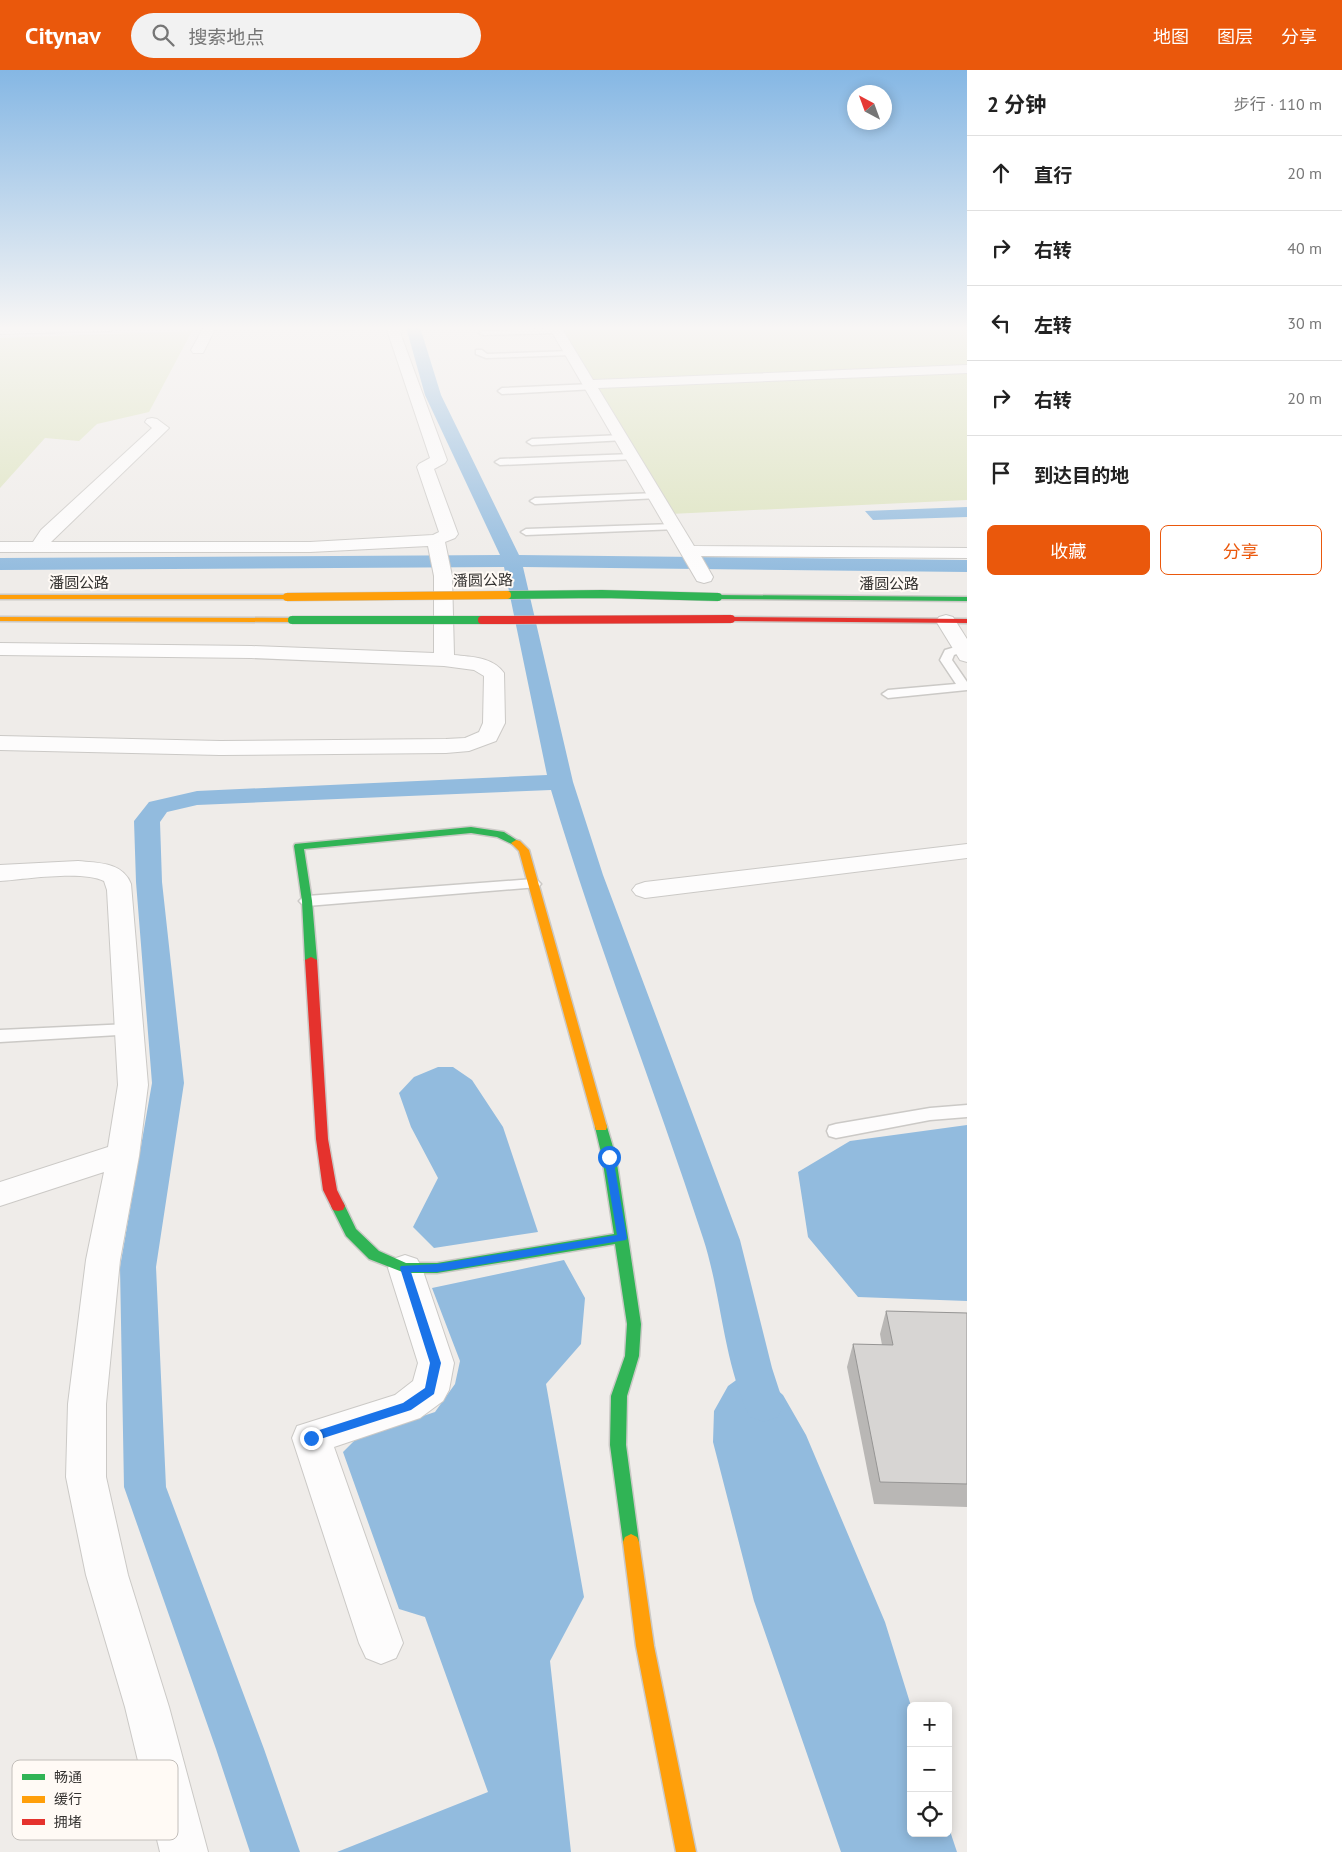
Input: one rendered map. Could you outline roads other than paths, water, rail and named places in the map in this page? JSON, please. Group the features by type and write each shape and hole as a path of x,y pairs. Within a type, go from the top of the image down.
{"main road":[{"name":"潘圆公路","path":"0,597 602,594 967,599"},
{"path":"0,619 731,619 967,621"},
{"path":"622,1238 437,1268 405,1268 374,1255 351,1232 330,1190 322,1139 307,901 299,846 471,830 493,832 512,838 524,850 609,1157 622,1238 634,1324 632,1356 619,1396 618,1444 645,1646 686,1852"}],"street":[{"path":"0,547 310,547 437,543 449,534 425,467 439,460 421,410"},
{"path":"606,410 704,577"},
{"path":"38,547 47,534 161,428 152,422"},
{"path":"437,543 443,576 444,660"},
{"path":"690,553 967,553"},
{"path":"946,621 965,653"},
{"path":"0,649 252,652 444,660 479,664 494,673 494,724 488,736 469,744 446,746 220,748 0,743"},
{"path":"645,890 967,851"},
{"path":"0,873 77,869 104,870 114,876 120,890 134,1085 102,1269 87,1404 86,1477 107,1574 147,1707 161,1760"},
{"path":"0,1194 28,1187 102,1159 123,1156"},
{"path":"381,1643 311,1438 407,1407 430,1390 436,1363 405,1268"},
{"path":"178,1828 184,1852"}],"lane":[{"path":"532,442 622,438"},
{"path":"500,462 633,456"},
{"path":"535,501 656,496"},
{"path":"526,532 674,527"},
{"path":"888,694 964,687 946,660 949,652 965,653"},
{"path":"307,901 533,884"},
{"path":"0,1036 129,1030"},
{"path":"836,1131 930,1114 967,1111"}],"water":[{"path":"967,507 967,517 873,520 865,511"},
{"path":"438,1067 453,1067 472,1080 503,1127 538,1232 434,1248 413,1227 438,1178 411,1127 399,1093 414,1077"},
{"path":"967,1125 967,1301 858,1297 808,1237 798,1172 850,1141"},
{"path":"564,1260 585,1298 581,1344 546,1384 584,1597 550,1661 571,1852 337,1852 488,1792 425,1617 399,1609 343,1452 357,1438 435,1412 455,1384 460,1361 432,1288"},
{"path":"753,1368 783,1395 806,1435 885,1622 910,1702 907,1702 907,1837 952,1837 957,1852 841,1852 754,1601 713,1442 714,1411 728,1386"}],"waterway":[{"path":"440,410 512,561"},
{"path":"0,564 512,561"},
{"path":"512,561 967,566"},
{"path":"512,561 561,782"},
{"path":"275,1852 240,1749 145,1487 138,1267 168,1083 149,882 147,821 158,807 197,798 561,782"},
{"path":"561,782 590,875 722,1240 753,1368 764,1405"}]}
